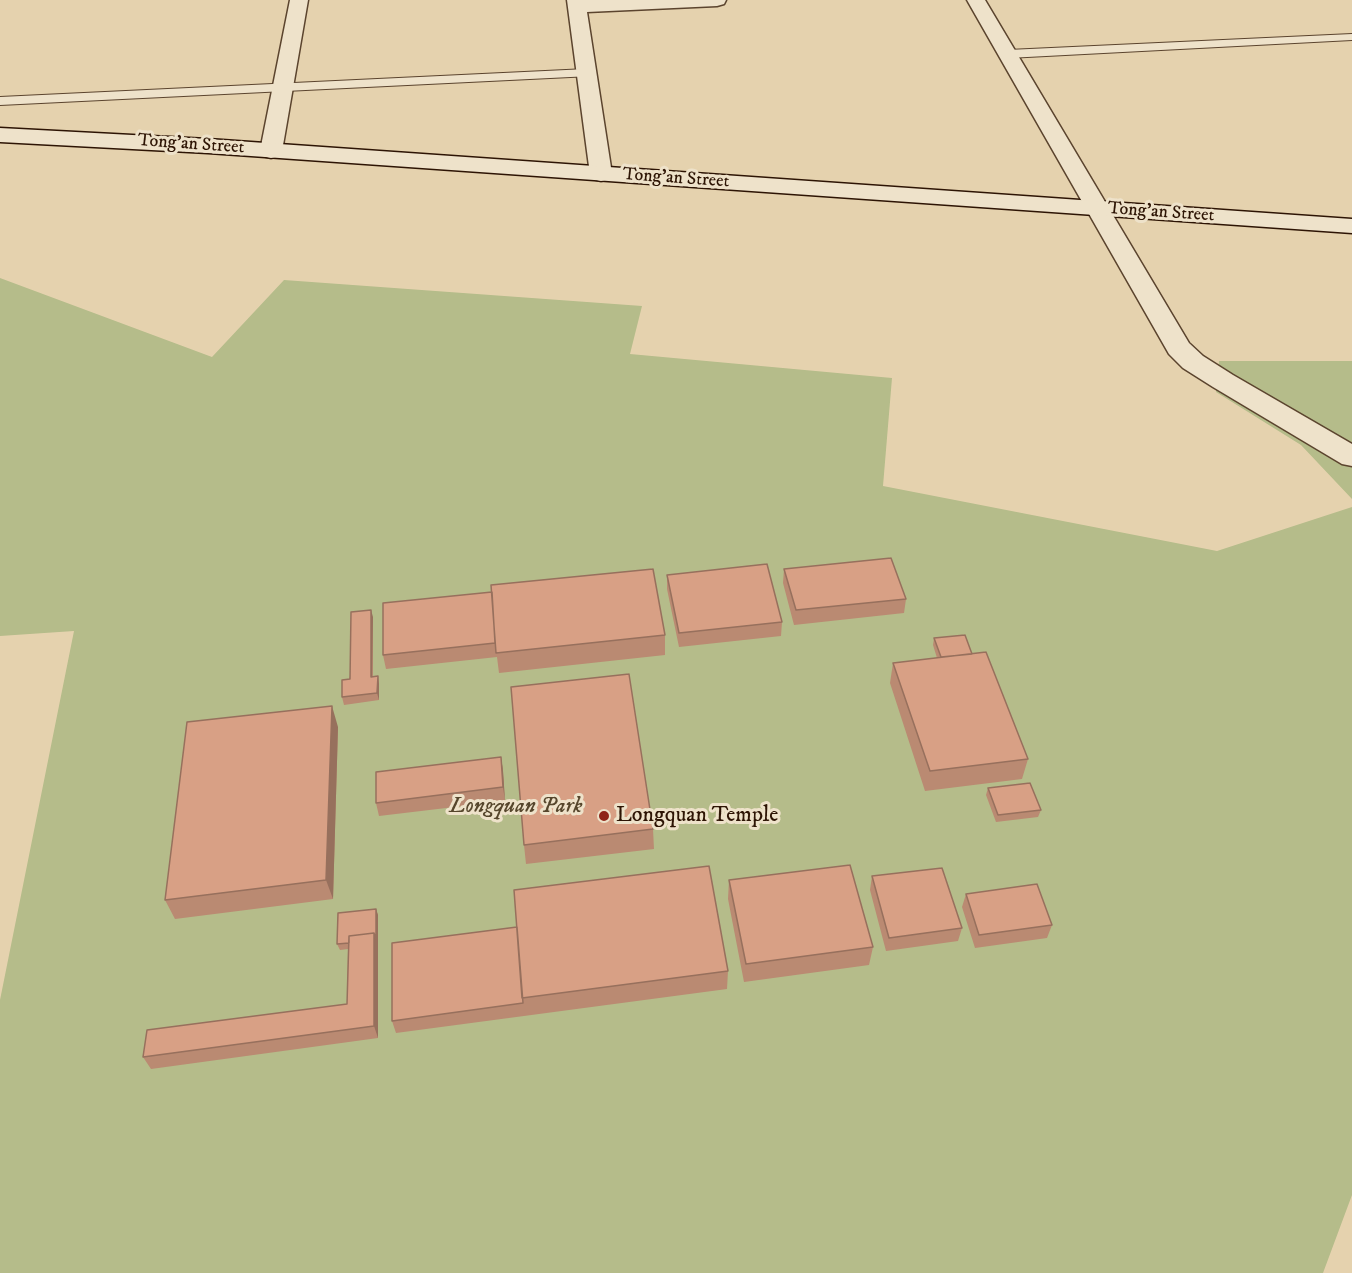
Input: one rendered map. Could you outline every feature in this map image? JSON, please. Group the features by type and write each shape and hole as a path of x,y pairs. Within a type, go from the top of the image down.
{"street":[{"path":"271,151 298,0"},
{"path":"601,174 577,3 717,0"},
{"path":"976,0 1178,348 1193,362 1223,381 1352,457"},
{"name":"Tong'an Street","path":"0,135 271,151 1352,226"}],"lane":[{"path":"1008,54 1352,37"},
{"path":"0,101 587,72"}],"green space":[{"name":"Longquan Park","path":"0,278 212,357 284,280 642,306 630,354 892,378 883,486 1217,551 1352,507 1352,1195 1323,1273 0,1273 0,1000 74,631 0,636"},
{"path":"1219,361 1352,361 1352,499 1301,445 1216,392"}],"building":[{"path":"891,558 906,599 796,610 784,569"},
{"path":"767,564 782,622 679,633 667,575"},
{"path":"653,569 665,635 496,653 491,585"},
{"path":"492,592 495,643 383,655 383,603"},
{"path":"371,610 371,677 378,676 377,693 342,697 342,680 350,679 351,612"},
{"path":"965,635 972,654 941,657 934,638"},
{"path":"986,652 1028,759 930,771 893,663"},
{"path":"629,674 653,829 524,845 511,687"},
{"path":"332,706 326,880 165,900 187,722"},
{"path":"501,757 503,787 376,803 376,772"},
{"path":"1030,783 1041,810 998,815 988,788"},
{"path":"850,865 873,947 746,964 729,880"},
{"path":"709,866 728,971 522,998 514,890"},
{"path":"942,868 962,928 889,938 872,876"},
{"path":"1037,884 1052,925 979,935 966,894"},
{"path":"376,909 376,939 374,933 349,936 349,943 337,944 338,913"},
{"path":"517,927 523,1003 392,1021 392,943"},
{"path":"374,933 374,1026 143,1057 147,1030 347,1004 349,936"}],"place":[{"name":"Longquan Temple","path":"604,816"}]}
